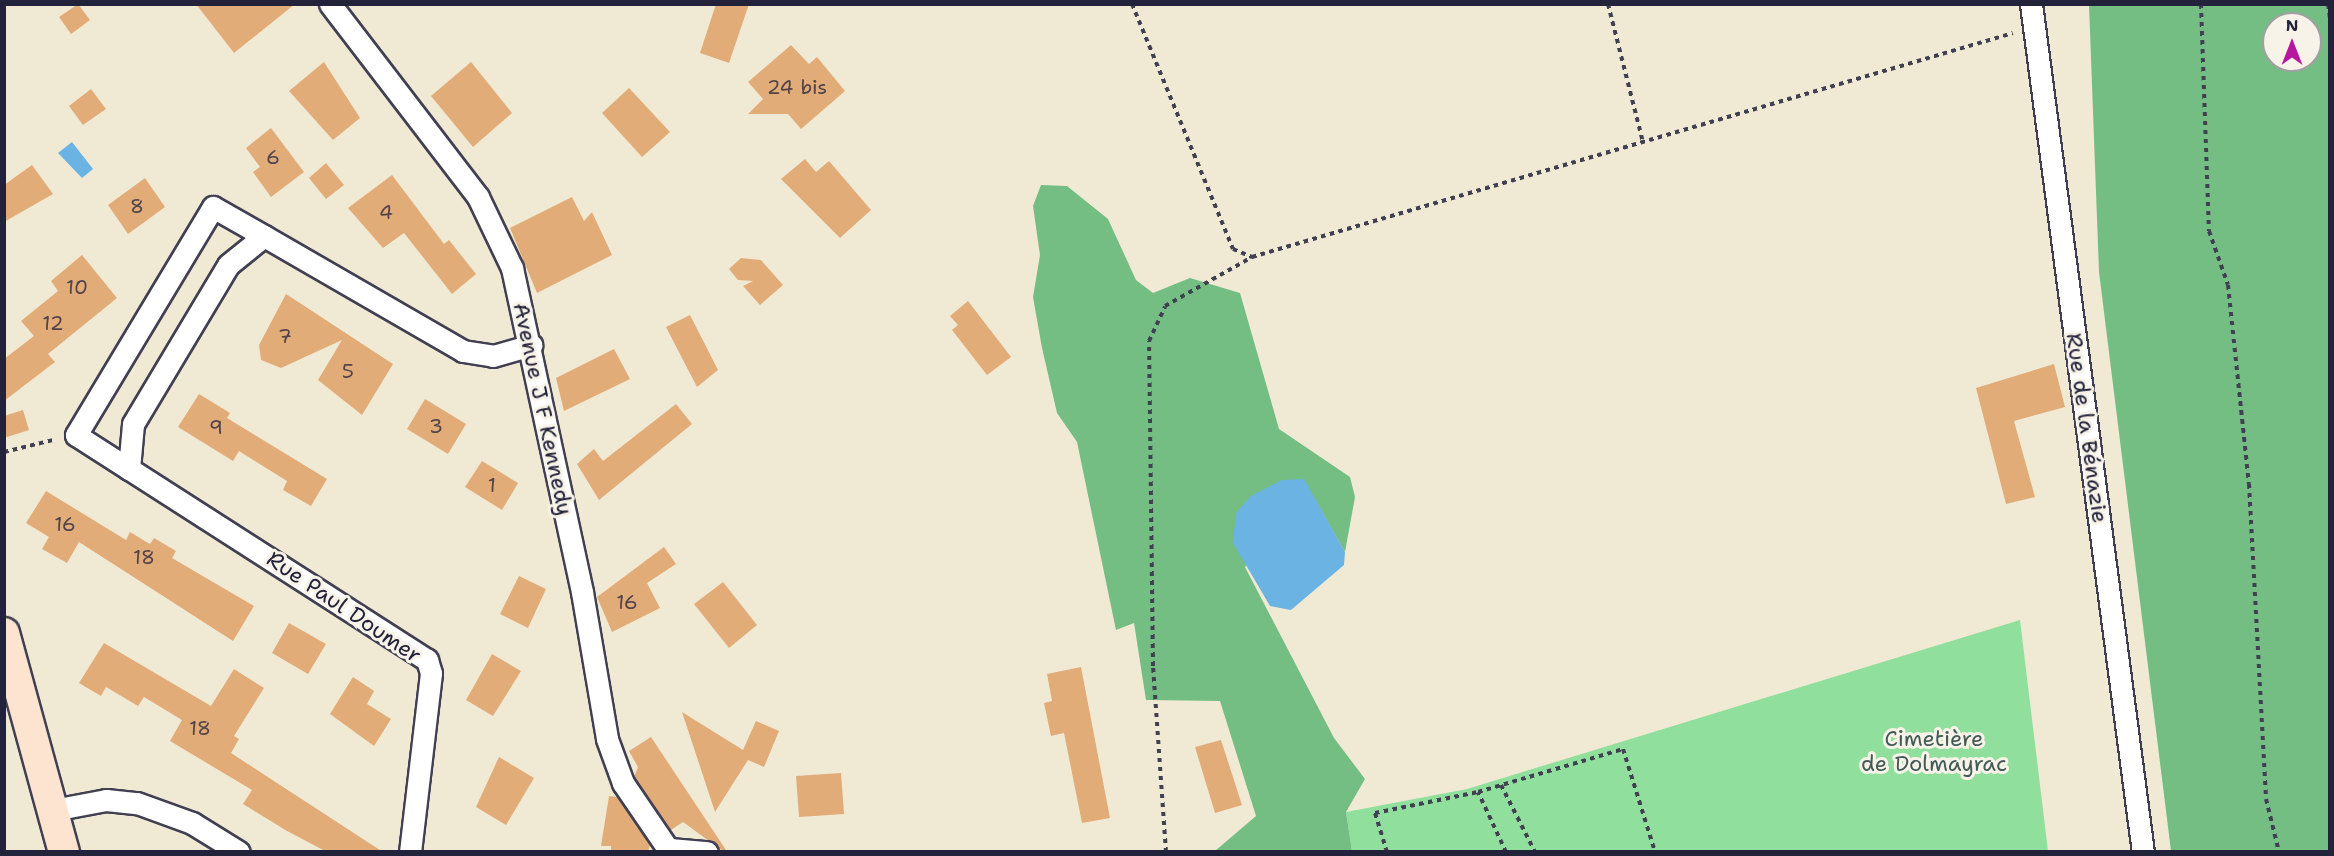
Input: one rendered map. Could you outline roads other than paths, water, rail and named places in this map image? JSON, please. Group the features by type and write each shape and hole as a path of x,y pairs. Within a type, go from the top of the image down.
{"main road":[{"path":"4,633 11,683 53,810 64,852"}],"street":[{"name":"Avenue J F Kennedy","path":"330,4 478,197 512,268 531,345 606,739 623,783 670,850"},
{"name":"Rue de la Bénazie","path":"2031,4 2143,852"},
{"name":"Rue Paul Doumer","path":"264,236 213,207 76,435 427,660 431,673 410,852"},
{"path":"129,469 133,424 141,408 228,265 264,236 463,351 493,356 531,345"},
{"path":"53,810 106,800 137,803 192,823 239,852"},
{"path":"670,850 707,852"}],"water":[{"path":"72,142 93,169 82,178 58,153"},
{"path":"1304,479 1345,552 1344,565 1291,610 1270,606 1233,543 1236,513 1251,496 1282,480"}],"park label":[{"name":"Cimetière de Dolmayrac","path":"1934,750"}]}
